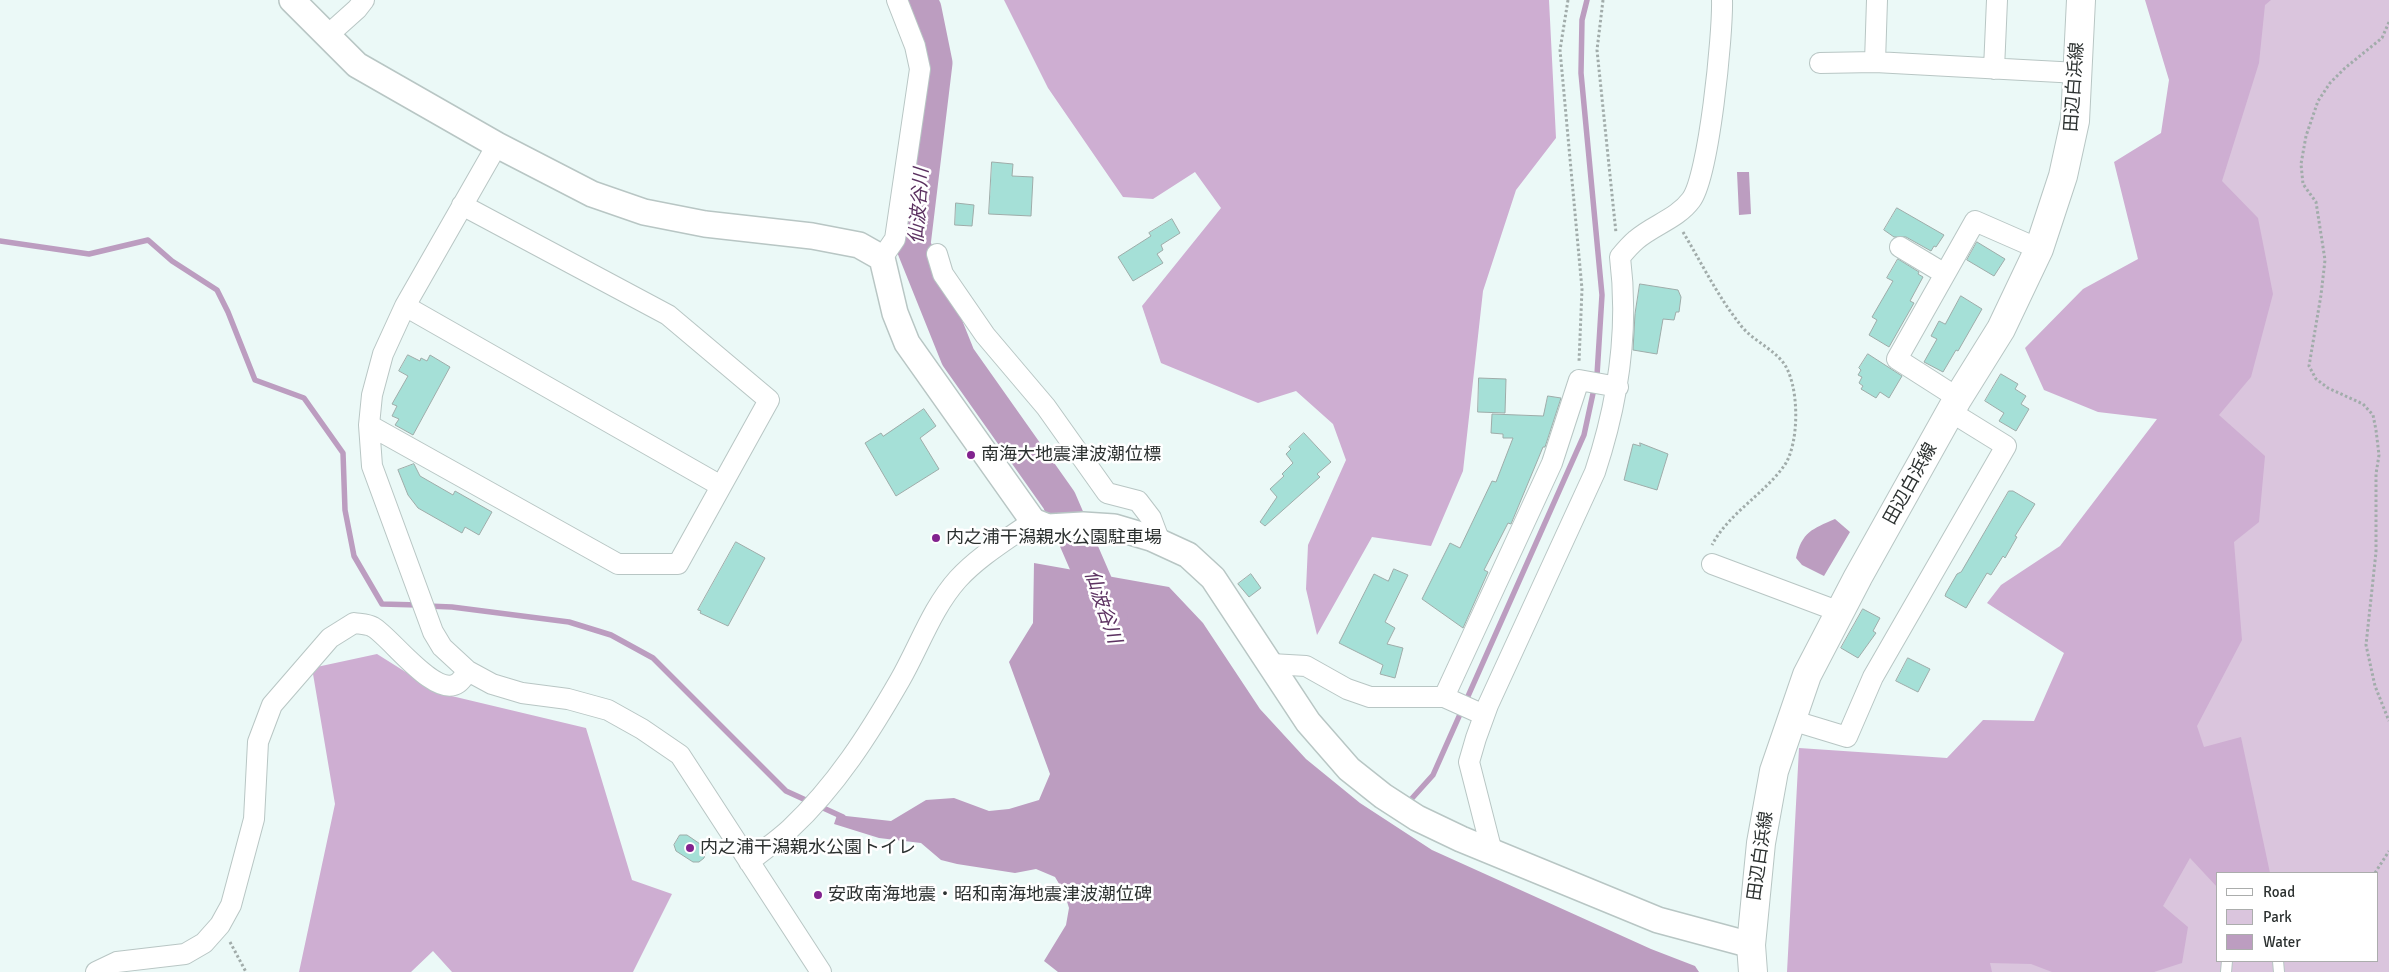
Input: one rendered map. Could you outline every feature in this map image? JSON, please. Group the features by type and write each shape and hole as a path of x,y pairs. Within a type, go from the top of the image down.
{"main road":[{"name":"田辺白浜線","path":"1753,972 1751,945 1761,843 1774,771 1806,675 1954,405 2001,330 2039,250 2067,158 2075,121 2081,0"}],"street":[{"path":"292,0 357,65 497,145 592,194 644,212 705,224 812,236 859,245 882,258 895,313 907,343 1041,524"},
{"path":"328,35 357,9 364,0"},
{"path":"882,258 895,239 920,69 915,46 897,0"},
{"path":"1492,852 1469,762 1480,713 1594,472 1613,386 1624,292 1620,257 1636,240 1673,216 1693,198 1700,180 1710,127 1723,20 1722,0"},
{"path":"1875,62 1877,0"},
{"path":"1994,68 1997,0"},
{"path":"1820,63 1875,62 2078,73"},
{"path":"497,145 405,306 383,354 372,395 369,425 372,466 432,632 442,647 468,671 492,684 522,693 568,699 608,710 642,729 680,756 821,972"},
{"path":"369,425 618,564 678,564 769,400 668,315 462,205"},
{"path":"1791,720 1848,738 1873,677 2006,446 1897,359 1975,221 2039,250"},
{"path":"1900,246 1945,274"},
{"path":"937,254 943,274 985,335 1046,407 1107,493 1138,501 1151,518 1156,540"},
{"path":"405,306 721,486"},
{"path":"1449,698 1552,463 1583,381 1613,386"},
{"path":"749,862 789,829 834,782 869,733 901,678 932,618 958,579 979,560 1041,524 1114,527 1156,540 1188,555 1213,578 1308,722 1349,769 1383,796 1438,828 1658,920 1751,945"},
{"path":"1712,564 1840,612"},
{"path":"96,972 117,962 186,954 204,943 220,924 231,905 254,819 258,742 272,706 330,638 354,623 372,626 392,643 416,668 435,681 451,685 458,684 468,671"},
{"path":"1271,664 1306,666 1347,689 1370,697 1449,698 1480,713"}],"path":[{"path":"1568,0 1560,50 1582,289 1583,381"},
{"path":"1603,0 1597,50 1598,68 1616,236 1615,248 1620,257"},
{"path":"2389,22 2382,38 2345,68 2330,83 2318,101 2306,136 2301,164 2302,184 2316,202 2325,260 2309,366 2316,378 2328,388 2363,404 2373,415 2376,430 2379,456 2376,474 2376,552 2366,645 2375,686 2389,721"},
{"path":"1673,216 1739,324 1782,361 1791,378 1795,403 1795,428 1792,449 1785,466 1717,535 1710,550 1712,564"},
{"path":"2375,872 2389,851"},
{"path":"220,924 246,972"}],"green space":[{"path":"2230,0 2389,0 2389,972 1957,972 2086,931"}],"shaded area":[{"path":"1004,0 1549,0 1556,138 1516,190 1483,291 1463,471 1431,546 1372,537 1317,635 1306,589 1308,545 1346,460 1333,424 1296,391 1258,403 1161,363 1142,306 1221,208 1195,172 1153,199 1123,197 1048,88"},
{"path":"2145,0 2271,0 2265,5 2259,63 2222,181 2258,218 2273,294 2251,377 2219,415 2265,456 2259,522 2234,542 2242,640 2197,726 2204,747 2241,737 2270,872 2216,872 2216,886 2190,858 2163,906 2188,927 2182,963 2154,972 2052,972 2031,964 1990,963 1992,972 1787,972 1799,748 1947,758 1983,720 2034,721 2064,653 1987,603 2001,585 2060,546 2157,419 2098,412 2044,390 2025,348 2083,289 2138,259 2114,162 2161,133 2169,80"},
{"path":"377,654 439,693 586,728 632,880 672,894 633,972 452,972 433,951 411,972 299,972 335,804 312,668"}],"water":[{"path":"1737,172 1749,172 1751,214 1739,215"},
{"path":"1835,519 1850,532 1824,576 1802,565 1796,558 1801,542 1809,532"},
{"path":"1034,563 1169,587 1203,623 1260,709 1306,759 1360,803 1432,850 1651,949 1695,966 1699,972 1058,972 1044,961 1066,925 1069,908 1064,892 1055,877 1036,869 1015,873 957,864 941,860 921,843 879,838 834,824 837,815 891,821 926,800 954,798 989,811 1009,809 1039,800 1050,774 1009,662 1033,623"}],"building":[{"path":"992,162 1013,164 1012,176 1033,177 1031,216 989,214"},
{"path":"956,203 974,205 972,226 955,225"},
{"path":"1897,208 1944,235 1936,247 1934,246 1931,251 1906,237 1894,237 1884,230"},
{"path":"1172,219 1180,233 1161,245 1163,250 1157,254 1163,263 1133,281 1118,257 1151,236 1149,233"},
{"path":"1977,242 2005,259 1994,276 1967,260"},
{"path":"1898,259 1919,272 1918,274 1923,277 1910,301 1914,303 1889,347 1869,335 1877,320 1872,317 1893,281 1887,278"},
{"path":"1640,284 1678,290 1681,297 1679,312 1676,312 1674,320 1663,319 1657,354 1633,350 1635,314"},
{"path":"1961,296 1982,309 1958,351 1956,350 1943,372 1924,362 1937,339 1931,336 1939,321 1945,324"},
{"path":"1868,354 1902,376 1889,398 1880,392 1876,398 1861,389 1863,386 1859,383 1862,377 1858,375 1861,370 1859,368"},
{"path":"408,355 420,361 421,358 427,361 430,355 450,367 413,435 395,425 399,419 392,416 397,406 392,404 408,376 399,371"},
{"path":"2001,374 2018,384 2015,389 2026,396 2021,404 2029,409 2016,431 1999,421 2004,413 1985,401"},
{"path":"1479,378 1506,379 1505,413 1478,412"},
{"path":"1548,396 1561,398 1545,447 1543,447 1511,524 1508,523 1484,570 1488,572 1463,628 1422,599 1450,543 1460,548 1492,481 1496,482 1513,438 1503,438 1503,434 1491,433 1492,414 1543,416"},
{"path":"924,409 936,426 920,438 939,469 896,496 865,443 881,433 883,436"},
{"path":"1304,433 1331,462 1317,474 1320,477 1265,526 1260,522 1277,497 1270,489 1284,476 1282,474 1293,463 1286,454 1291,449 1289,447"},
{"path":"1640,443 1668,454 1657,490 1624,480 1633,444 1640,446"},
{"path":"414,464 420,476 453,495 455,491 492,512 479,535 465,527 462,533 418,508 408,495 398,470"},
{"path":"2009,491 2013,491 2035,504 2015,536 2017,537 2005,558 2003,556 1991,575 1987,573 1966,608 1945,596 1946,593 1957,574 1961,572"},
{"path":"736,542 765,558 728,626 700,613 701,611 698,610"},
{"path":"1394,569 1408,575 1385,622 1395,628 1387,644 1403,648 1395,678 1380,674 1383,665 1339,643 1374,574 1388,581"},
{"path":"1251,574 1261,588 1249,597 1238,584"},
{"path":"1863,609 1880,618 1873,631 1876,633 1858,658 1841,648"},
{"path":"1908,658 1930,669 1918,692 1896,681"},
{"name":"内之浦干潟親水公園トイレ","path":"680,835 687,835 703,846 706,851 704,858 699,862 693,862 676,851 674,845"}],"waterway":[{"name":"仙波谷川","path":"918,0 924,9 935,63 913,245 958,357 1059,500 1110,618"},
{"path":"1406,805 1433,775 1584,435 1597,375 1602,295 1581,73 1582,20 1587,0"},
{"path":"0,241 89,254 148,240 172,261 217,290 228,312 255,380 304,398 343,453 345,510 354,556 382,604 418,605"},
{"path":"427,606 452,607 569,622 611,635 653,658 786,791 843,817"}],"place":[{"name":"南海大地震津波潮位標","path":"971,455"},
{"name":"内之浦干潟親水公園駐車場","path":"936,538"},
{"name":"内之浦干潟親水公園トイレ","path":"690,848"},
{"name":"安政南海地震・昭和南海地震津波潮位碑","path":"818,895"}]}
